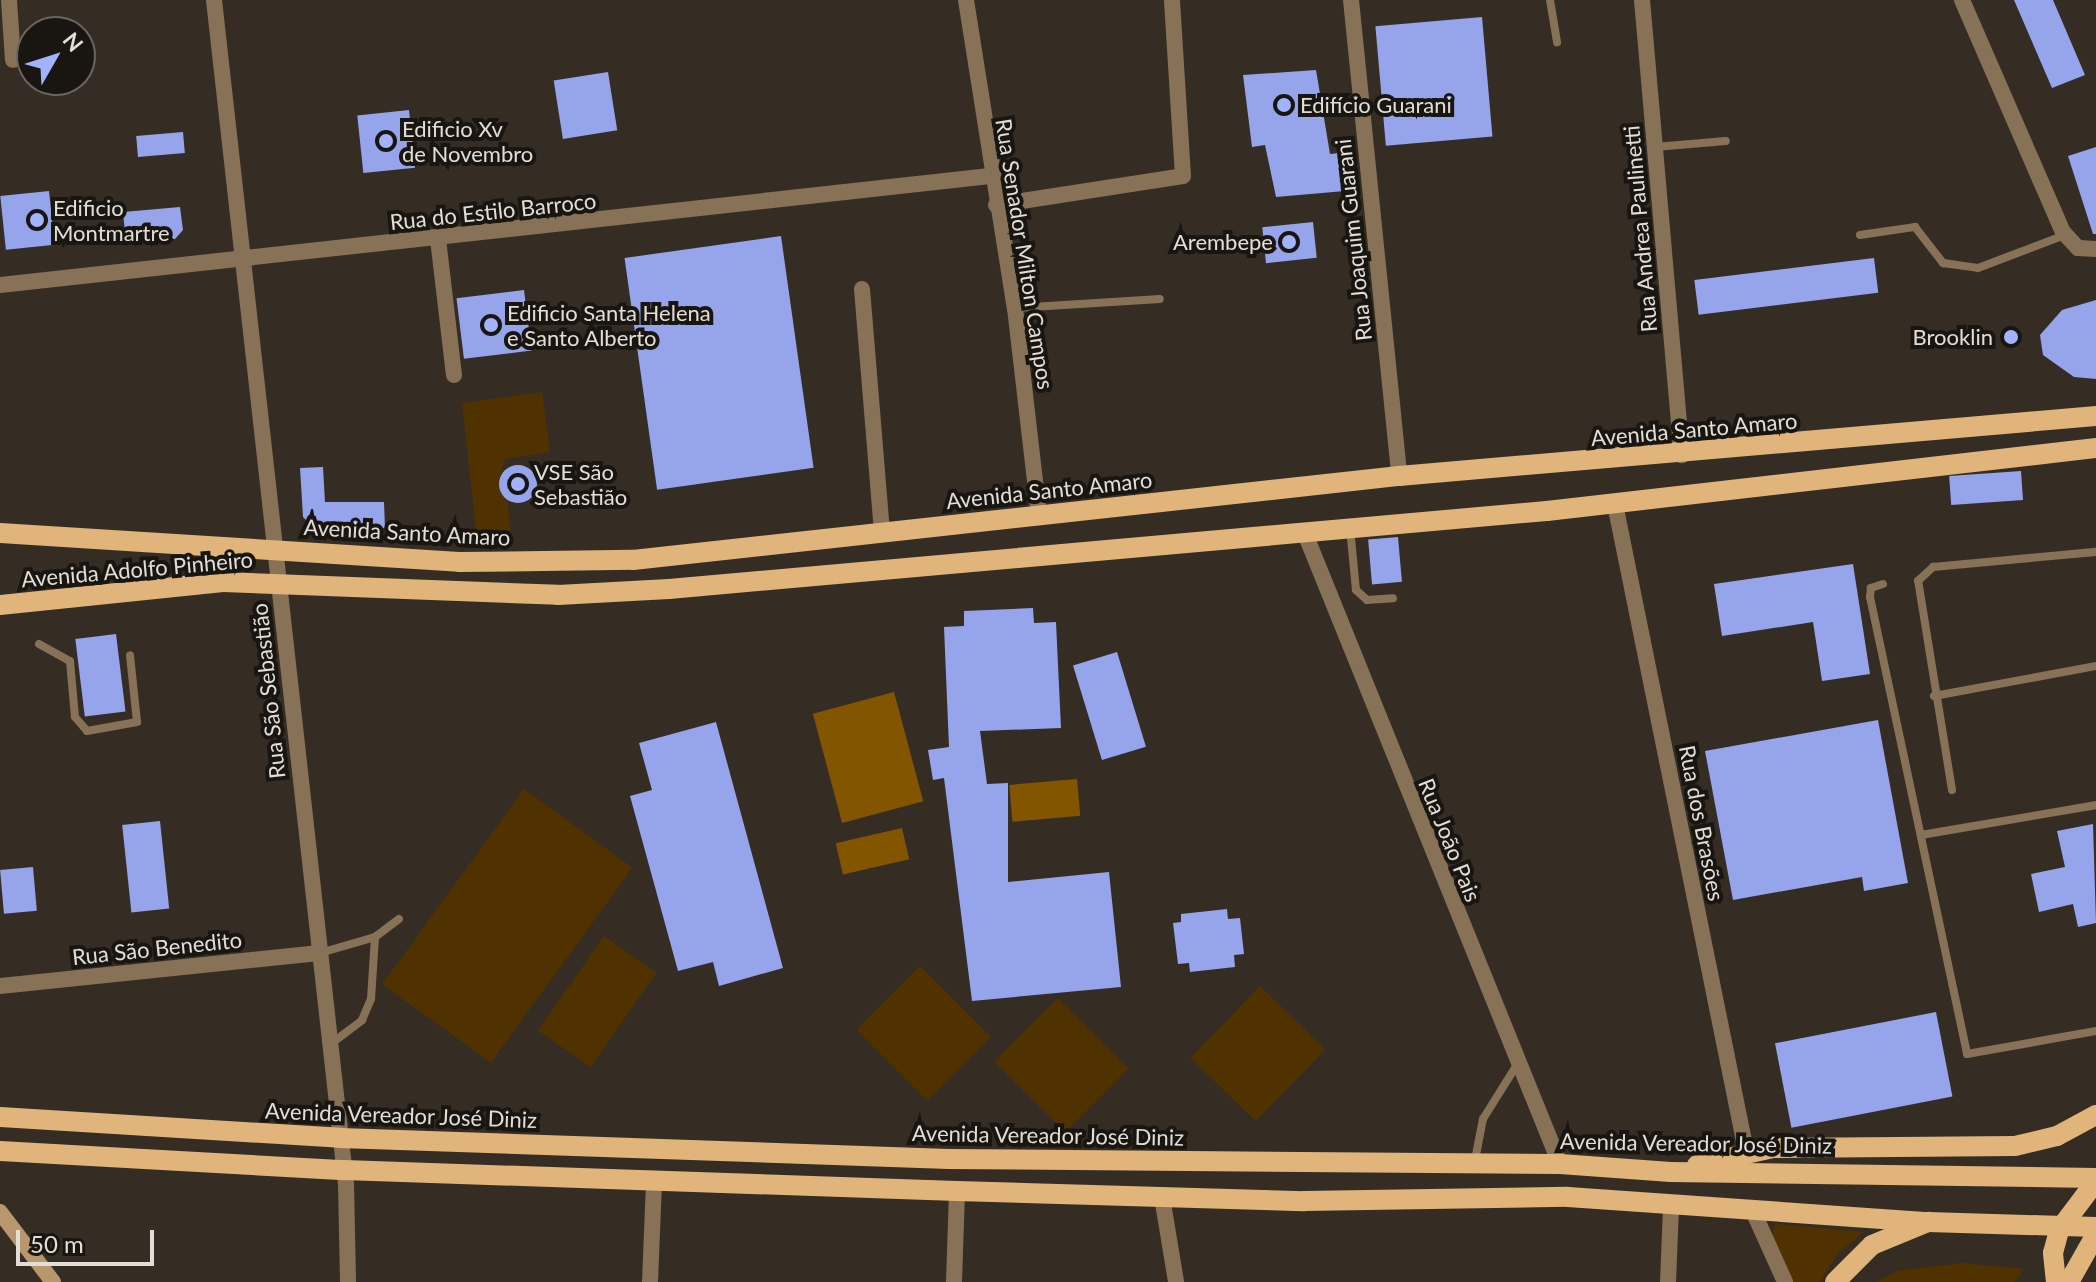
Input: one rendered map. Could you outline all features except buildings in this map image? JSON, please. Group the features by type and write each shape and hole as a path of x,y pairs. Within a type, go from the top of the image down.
{"main road":[{"name":"Avenida Santo Amaro","path":"2,535 274,548 459,562 633,560 1399,476 1682,455 2096,416"},
{"path":"278,582 558,595 1615,504 2096,448"},
{"name":"Avenida Adolfo Pinheiro","path":"0,605 278,582"},
{"path":"1671,1172 1746,1151 2015,1146 2057,1136 2096,1115"},
{"name":"Avenida Vereador José Diniz","path":"0,1117 340,1138 949,1159 1560,1164 1671,1172 1903,1172 2096,1180"},
{"path":"0,1151 344,1170 957,1191 1162,1197 1568,1197 1671,1207 1899,1217 1928,1222 2096,1227"},
{"path":"2056,1282 2053,1253 2059,1230 2096,1180"},
{"path":"1835,1282 1872,1245 1928,1222"},
{"path":"2069,1282 2096,1234"}],"street":[{"path":"9,0 13,60"},
{"name":"Rua São Sebastião","path":"214,0 344,1170 348,1282"},
{"name":"Rua Senador Milton Campos","path":"966,0 990,176 1015,308 1039,514"},
{"path":"996,205 1183,176 1172,0"},
{"name":"Rua Joaquim Guarani","path":"1351,0 1399,476"},
{"name":"Rua Andrea Paulinetti","path":"1642,0 1682,455"},
{"path":"1962,0 2065,235 2078,248 2096,249"},
{"name":"Rua do Estilo Barroco","path":"0,285 990,176"},
{"path":"438,239 454,375"},
{"path":"862,289 882,533"},
{"name":"Rua dos Brasões","path":"1615,504 1746,1151"},
{"name":"Rua João Pais","path":"1304,531 1560,1164"},
{"name":"Rua São Benedito","path":"0,986 319,953"},
{"path":"650,1282 654,1182"},
{"path":"954,1282 957,1191"},
{"path":"1162,1197 1176,1282"},
{"path":"1668,1282 1671,1207"},
{"path":"1753,1211 1785,1282"},
{"path":"0,1212 53,1282"}],"lane":[{"path":"1550,0 1557,42"},
{"path":"1654,147 1726,141"},
{"path":"1860,235 1915,227 1943,263 1978,268 2065,235"},
{"path":"1015,308 1160,299"},
{"path":"1350,527 1356,590 1367,600 1393,598"},
{"path":"1952,790 1917,602 1924,572 2096,552"},
{"path":"1883,584 1871,588 1870,597 1968,1055 2096,1031"},
{"path":"39,644 70,661 75,717 87,731 137,722 130,655"},
{"path":"1934,696 2096,666"},
{"path":"1921,835 2096,805"},
{"path":"319,953 375,937 399,919"},
{"path":"329,1044 362,1020 371,999 375,937"},
{"path":"1474,1165 1483,1119 1518,1063"}],"shaded area":[{"path":"542,392 550,452 505,459 499,481 508,501 511,548 478,548 462,403"},
{"path":"894,692 923,801 842,823 813,714"},
{"path":"1077,779 1080,816 1012,822 1009,785"},
{"path":"524,789 632,868 491,1063 382,984"},
{"path":"902,828 909,859 843,874 836,843"},
{"path":"604,936 656,973 590,1067 538,1030"},
{"path":"920,966 991,1037 927,1100 856,1030"},
{"path":"1260,986 1325,1049 1256,1121 1191,1058"},
{"path":"1058,998 1129,1069 1065,1132 994,1062"},
{"path":"1775,1224 1864,1232 1838,1253 1820,1282 1791,1282 1771,1238"},
{"path":"1962,1263 2024,1269 2015,1282 1877,1282 1897,1271"}],"place":[{"name":"Edifício Guarani","path":"1284,105"},
{"name":"Edificio Xv de Novembro","path":"386,141"},
{"name":"Edificio Montmartre","path":"37,220"},
{"name":"Arembepe","path":"1289,242"},
{"name":"Edificio Santa Helena e Santo Alberto","path":"491,325"},
{"name":"Brooklin","path":"2011,337"},
{"name":"VSE São Sebastião","path":"518,484"}]}
